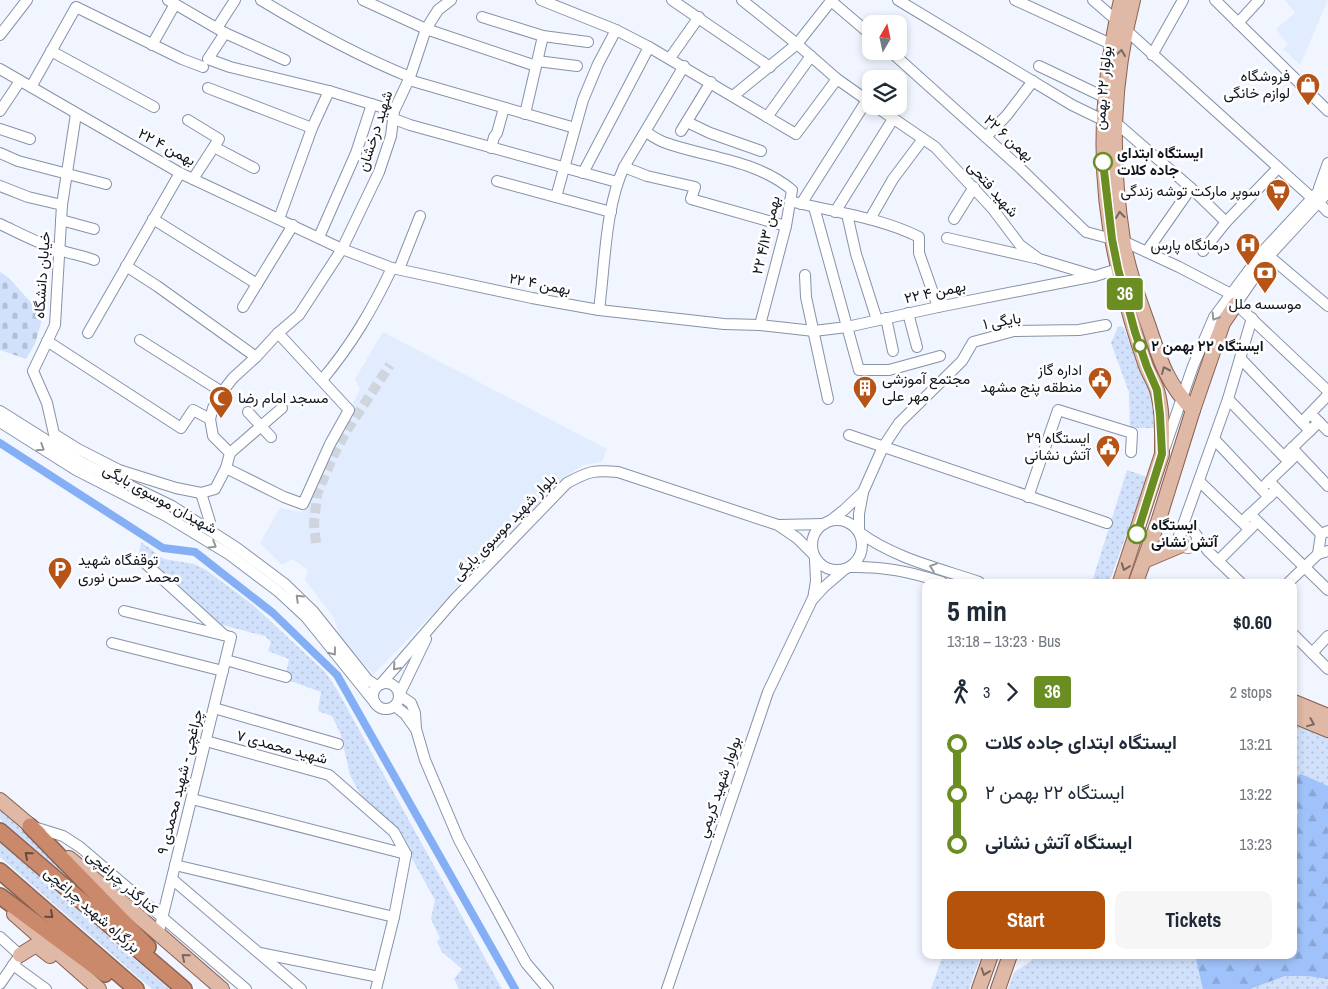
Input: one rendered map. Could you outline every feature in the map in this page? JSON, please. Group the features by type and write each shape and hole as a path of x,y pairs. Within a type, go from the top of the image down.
{"highway":[{"path":"30,826 190,989"},
{"name":"بزرگراه شهید چراغچی","path":"0,831 184,989"},
{"name":"بزرگراه شهید چراغچی","path":"0,871 136,989"},
{"path":"0,896 125,989"}],"main road":[{"name":"بولوار ۲۲ بهمن","path":"1121,0 1121,56 1108,121 1103,162 1117,240 1118,269 1144,360 1157,390 1162,433 1162,454 1121,579"},
{"name":"بولوار ۲۲ بهمن","path":"1108,121 1104,97 1111,44 1133,0"},
{"name":"بولوار ۲۲ بهمن","path":"1117,240 1170,383 1180,401 1193,410"},
{"path":"1137,579 1159,519 1193,410 1233,299"},
{"path":"1157,390 1180,401"},
{"path":"1153,534 1159,542 1169,545 1188,539"},
{"path":"1144,561 1188,539"},
{"path":"1297,703 1328,716"},
{"path":"1297,717 1328,730"},
{"name":"کنارگذر چراغچی","path":"0,800 222,989"},
{"path":"0,902 99,989"},
{"path":"10,965 36,945 56,961 80,972"},
{"path":"980,989 990,959"},
{"path":"998,989 1009,959"}],"street":[{"path":"0,35 27,0"},
{"path":"206,63 235,0"},
{"path":"261,0 308,28 409,79 575,128"},
{"path":"363,0 426,29 536,63 577,66"},
{"path":"541,0 616,30 649,46 796,134 837,79"},
{"path":"672,0 770,67"},
{"name":"شهید فتحی","path":"742,0 837,79 862,97"},
{"path":"898,0 913,4 1072,105 1108,121 1191,188 1226,222"},
{"path":"1015,0 1111,44"},
{"path":"1093,0 1278,168 1316,198 1328,212"},
{"path":"1152,55 1183,0"},
{"path":"1216,0 1328,112"},
{"path":"1238,23 1259,0"},
{"name":"شهید درخشان","path":"210,419 212,408 234,378 278,333 300,315 342,249 379,172 391,136 394,115 409,79 426,29 438,10 448,1"},
{"path":"733,96 797,44 830,1 862,28"},
{"path":"152,44 171,2 221,30 285,60"},
{"path":"31,87 76,7 182,59 230,67 329,91 372,104 410,125 617,182"},
{"path":"482,17 543,36 588,42"},
{"path":"670,58 699,17"},
{"path":"556,197 583,100 594,73 616,30"},
{"path":"525,114 543,36"},
{"path":"583,173 649,46"},
{"path":"51,51 154,107"},
{"path":"767,117 811,56"},
{"name":"۲۲ بهمن ۶","path":"900,60 986,137 1086,232 1117,240 1147,251 1233,299 1328,391"},
{"path":"599,310 611,212 617,182 684,66"},
{"path":"1039,66 1104,97"},
{"name":"۲۲ بهمن ۴","path":"0,69 180,173 342,249 396,269 532,298 599,310 724,324 814,330 847,327 938,306 1095,276 1118,269"},
{"path":"0,111 20,81"},
{"path":"986,137 1007,116 1033,81"},
{"path":"681,131 711,82"},
{"path":"208,88 248,105 312,128"},
{"path":"279,218 312,128 329,91"},
{"path":"319,238 353,161 372,104"},
{"path":"491,148 504,108"},
{"name":"خیابان دانشگاه","path":"76,114 62,205 55,325 33,370 47,403 54,434 119,470 176,488 201,493"},
{"path":"801,204 863,115"},
{"name":"شهید فتحی","path":"888,115 935,147 974,188 1020,245 1038,259 1095,276"},
{"path":"835,212 893,119"},
{"path":"188,120 216,143 254,168"},
{"path":"687,122 710,133 761,151"},
{"path":"0,128 30,139"},
{"name":"۲۲ بهمن ۴/۱۳","path":"646,132 664,143 721,157 778,178 792,190 786,226 760,325"},
{"path":"870,218 894,179 923,139"},
{"path":"193,179 216,143"},
{"path":"0,153 18,161 106,184"},
{"path":"1316,198 1328,163"},
{"path":"624,167 646,176 695,187 691,199 786,226"},
{"path":"1203,251 1226,222 1278,168"},
{"path":"88,333 180,173"},
{"path":"497,181 611,212"},
{"path":"1162,454 1205,334 1214,317 1233,299 1328,181"},
{"path":"0,186 28,197 62,205"},
{"path":"954,219 974,188"},
{"path":"1147,251 1191,188"},
{"path":"1159,519 1178,475 1233,299 1264,250 1316,198 1328,192"},
{"path":"790,202 870,218 898,227 919,237 919,253 938,306"},
{"path":"814,207 859,370 890,370 940,356"},
{"path":"847,214 856,254 893,351"},
{"path":"322,380 355,338 396,269 420,216"},
{"path":"153,218 257,284"},
{"path":"61,220 94,229"},
{"path":"0,224 28,238 59,250 75,253 94,260"},
{"path":"243,307 294,225"},
{"path":"947,238 1038,259"},
{"path":"1269,256 1328,306"},
{"path":"126,266 256,357"},
{"path":"805,275 806,297 828,399"},
{"path":"908,313 917,347"},
{"path":"1237,579 1209,552 1188,539 1187,515 1228,400 1252,318"},
{"name":"بایگی ۱","path":"862,492 883,447 904,418 962,361 973,342 1014,331 1079,330 1106,325"},
{"path":"226,468 284,497 303,504 330,444 349,410 278,333"},
{"path":"140,340 222,392"},
{"path":"47,341 181,428 193,410 210,419 214,436 230,453"},
{"path":"1240,358 1310,430"},
{"path":"1302,422 1328,395"},
{"path":"1228,400 1286,459"},
{"path":"206,528 210,522 201,493 215,489 226,468 230,453 282,408"},
{"path":"1028,497 1058,410 1132,433 1131,452"},
{"name":"شهیدان موسوی بایگی","path":"0,411 81,462 172,506 237,548 285,584 312,611 368,680 379,685"},
{"path":"248,412 271,437"},
{"path":"1310,413 1328,431"},
{"name":"شهیدان موسوی بایگی","path":"0,422 76,470 166,516 230,555 279,592 306,617 376,704"},
{"path":"1265,485 1310,430 1319,422"},
{"path":"849,435 1108,523"},
{"path":"1214,439 1265,485 1278,489 1324,533 1323,553 1292,579"},
{"path":"1294,451 1328,486"},
{"name":"بلوار شهید موسوی بایگی","path":"379,685 454,600 567,483 587,472 599,470 618,472 778,525 797,538 814,556"},
{"path":"1199,480 1252,522 1328,590"},
{"path":"1265,485 1269,497"},
{"path":"1218,561 1252,522 1269,497 1278,489"},
{"path":"862,492 844,510 819,527 813,537 812,548 814,556 828,569 874,566 893,568 932,579"},
{"path":"848,568 858,559 862,548 859,532 859,514 862,492"},
{"path":"826,523 840,520 846,522 876,545 970,579"},
{"path":"1241,522 1252,522"},
{"name":"بلوار شهید موسوی بایگی","path":"778,525 826,523"},
{"name":"بولوار شهيد كريمي","path":"667,989 768,692 812,600 816,581 814,556"},
{"path":"145,563 228,636"},
{"name":"بولوار شهيد كريمي","path":"812,600 824,586 848,568"},
{"path":"124,611 228,636"},
{"name":"بلوار شهید موسوی بایگی","path":"399,695 416,657 434,624"},
{"name":"۹ چراغچی - شهید محمدی","path":"158,935 226,660 228,636"},
{"path":"1312,653 1328,636"},
{"path":"1297,638 1328,669"},
{"path":"112,643 223,671"},
{"path":"226,660 286,677"},
{"path":"385,683 396,687 399,695 394,706 387,709 376,704 373,697 375,689 379,685 385,683"},
{"path":"399,695 411,703 415,713 416,729 424,760 459,840 526,963 548,989"},
{"path":"394,706 405,714 416,729"},
{"path":"214,708 338,744"},
{"name":"شهید محمدی ۷","path":"206,741 329,775 394,832 406,854"},
{"path":"192,798 406,854 378,985 259,953"},
{"path":"30,826 62,836 80,847 246,989"},
{"path":"175,865 394,917"},
{"path":"172,879 301,989"},
{"path":"0,937 10,965 46,989"},
{"path":"0,984 10,965"}],"shaded area":[{"path":"1285,0 1328,0 1300,65 1283,49 1288,45 1276,29 1295,13"},
{"path":"383,332 607,449 602,462 583,465 569,474 373,674 340,637 334,618 305,580 308,570 292,559 282,565 260,543 280,508 301,512 360,389 355,379"}],"green space":[{"path":"0,272 9,278 43,316 35,344 26,359 0,350"},
{"path":"1118,327 1124,328 1140,372 1154,392 1156,428 1130,428 1129,392 1111,343"},
{"path":"1127,470 1147,477 1111,577 1109,579 1093,579"},
{"path":"141,542 164,559 194,564 206,570 253,605 325,672 336,688 502,989 459,989 454,979 462,969 442,952 437,942 440,938 431,919 435,900 395,828 360,794 350,775 341,735 332,716 318,711 321,692 285,679 289,659 268,651 271,642 265,636 219,624 139,556"},
{"path":"1297,721 1328,734 1328,989 1008,989 1014,972 1032,959 1297,959"},
{"path":"1301,774 1328,786 1328,979 1308,976 1285,976 1250,989 1203,989 1196,959 1297,959 1297,776"},
{"path":"0,806 73,877 88,895 0,819"},
{"path":"0,842 169,989 152,989 0,857"},
{"path":"942,959 980,959 969,989 931,989"}],"waterway":[{"path":"0,443 163,548 195,552 273,613 337,675 515,989"}],"tunnel":[{"path":"316,543 314,523 317,494 335,452 349,427 390,365"}],"bus line":[{"name":"36","path":"1103,162 1112,239 1118,269 1135,332 1157,390 1162,433 1162,454 1137,534"}],"place":[{"name":"فروشگاه لوازم خانگی","path":"1308,106"},
{"name":"ایستگاه ابتدای جاده کلات","path":"1103,162"},
{"name":"سوپر مارکت توشه زندگی","path":"1278,212"},
{"name":"درمانگاه پارس","path":"1248,266"},
{"name":"موسسه ملل","path":"1265,294"},
{"name":"ایستگاه ۲۲ بهمن ۲","path":"1140,346"},
{"name":"اداره گاز منطقه پنج مشهد","path":"1100,400"},
{"name":"مجتمع آموزشی مهر علی","path":"865,409"},
{"name":"مسجد امام رضا","path":"221,419"},
{"name":"ایستگاه ۲۹ آتش نشانی","path":"1108,468"},
{"name":"ایستگاه آتش نشانی","path":"1137,534"},
{"name":"توقفگاه شهید محمد حسن نوری","path":"60,590"}]}
